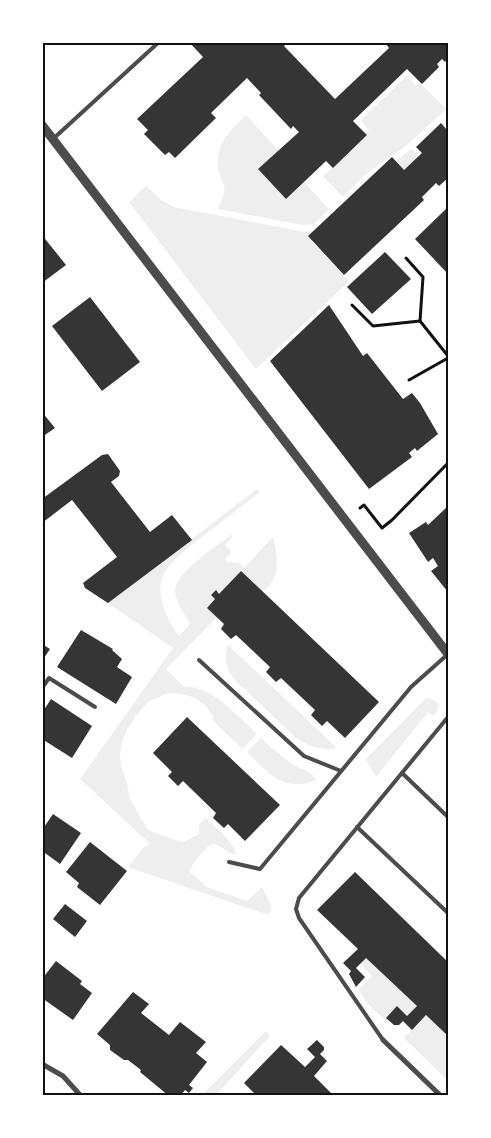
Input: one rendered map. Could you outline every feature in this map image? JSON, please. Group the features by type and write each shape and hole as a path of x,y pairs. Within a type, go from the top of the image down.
{"street":[{"path":"42,125 448,654"},
{"path":"383,1040 441,1096"},
{"path":"42,1064 62,1076 81,1096"}],"lane":[{"path":"53,139 159,42"},
{"path":"229,862 260,869 411,687 448,654"},
{"path":"200,660 304,756 341,771"},
{"path":"42,688 49,678 95,707"},
{"path":"383,1040 299,918 296,909 299,898 448,717"},
{"path":"402,773 448,817"},
{"path":"357,827 448,913"}],"path":[{"path":"406,258 423,277 420,321 448,357 409,380"},
{"path":"352,305 373,326 420,321"},
{"path":"392,520 448,463"}],"shaded area":[{"path":"407,76 416,86 420,83 446,109 407,145 366,174 343,197 323,176 367,136 366,134 369,130 361,120"},
{"path":"246,115 279,151 286,199 304,182 329,209 314,224 302,225 218,209 224,190 218,168 219,152 225,138"},
{"path":"412,149 424,162 408,177 377,174"},
{"path":"146,186 161,200 174,207 305,232 318,230 337,217 312,242 349,281 256,369 129,202"},
{"path":"257,489 260,492 192,544 170,565 162,579 161,594 164,609 179,636 190,624 179,605 175,592 181,577 207,553 231,535 233,536 225,545 232,552 225,559 229,563 231,561 237,562 244,568 273,537 277,566 273,581 269,586 260,592 219,594 216,591 211,595 215,599 207,608 217,617 166,669 184,687 194,687 204,691 224,703 257,734 243,749 214,722 213,716 200,701 190,696 168,693 148,702 134,718 124,736 120,757 130,799 148,830 181,842 199,834 199,824 206,818 228,839 236,855 218,845 212,844 201,854 189,871 207,887 247,901 262,887 272,907 268,915 128,867 149,843 80,779 173,648 108,603"},
{"path":"228,645 335,746 335,749 314,747 296,738 236,681 226,664"},
{"path":"426,698 437,702 439,707 437,712 433,716 428,712 376,777 366,759"},
{"path":"261,738 282,757 310,773 316,780 294,784 277,779 270,774 247,752"},
{"path":"366,958 417,1006 407,1016 397,1007 386,1018 386,1021 369,1005 358,990 372,976 360,963"},
{"path":"426,1015 448,1036 448,1081 404,1038"},
{"path":"266,1031 269,1037 216,1095 202,1095"}],"building":[{"path":"189,42 288,42 284,46 335,99 389,48 384,42 448,42 448,58 445,62 442,59 437,64 439,67 422,84 407,69 353,121 367,135 333,168 326,161 286,199 258,169 299,132 293,126 291,129 259,95 261,93 247,78 211,113 216,118 175,158 169,152 165,155 144,134 148,130 137,119 203,57"},
{"path":"441,123 447,130 448,128 448,178 439,186 436,183 422,197 424,200 344,275 308,236 392,157 404,170 422,153 416,147"},
{"path":"448,207 448,274 415,239"},
{"path":"42,235 66,265 42,283"},
{"path":"385,252 411,279 372,314 347,287"},
{"path":"90,297 140,362 102,391 52,326"},
{"path":"329,305 363,356 367,353 403,399 412,393 438,434 417,451 415,448 409,453 412,457 369,489 270,361"},
{"path":"42,412 55,428 42,437"},
{"path":"108,454 120,471 119,476 111,482 150,532 172,515 192,540 108,603 85,588 83,583 117,557 72,500 42,523 42,499 102,455"},
{"path":"448,506 448,592 431,571 438,566 433,558 428,562 409,533 426,522 428,525"},
{"path":"241,571 379,702 345,738 327,721 322,726 311,715 315,710 281,678 276,682 266,672 270,667 236,635 231,639 221,629 224,624 207,608 215,599 211,595 216,590 219,594"},
{"path":"81,630 113,649 122,659 117,667 132,677 116,704 57,667"},
{"path":"42,644 50,649 44,658 42,657"},
{"path":"51,699 92,726 72,758 42,739 42,713"},
{"path":"187,717 280,805 245,841 228,824 224,828 213,818 216,813 183,781 178,786 168,776 172,772 153,753"},
{"path":"53,814 81,833 60,864 45,853 42,856 42,830"},
{"path":"90,842 127,871 100,905 77,887 79,883 66,872"},
{"path":"355,872 448,962 448,1036 426,1015 412,1030 403,1021 399,1025 394,1025 387,1019 397,1006 407,1016 417,1006 366,958 356,968 365,977 356,987 349,974 351,971 343,963 358,949 317,910"},
{"path":"65,904 87,921 75,937 53,919"},
{"path":"56,961 82,981 80,984 92,993 73,1020 42,998 42,979"},
{"path":"133,992 149,1004 141,1013 169,1035 180,1022 206,1042 196,1053 207,1062 189,1085 193,1088 189,1093 185,1090 180,1096 169,1096 140,1072 141,1070 110,1050 110,1045 97,1034"},
{"path":"317,1040 324,1047 320,1054 327,1061 314,1076 334,1096 257,1096 244,1083 281,1045 305,1067 315,1057 307,1049"}]}
